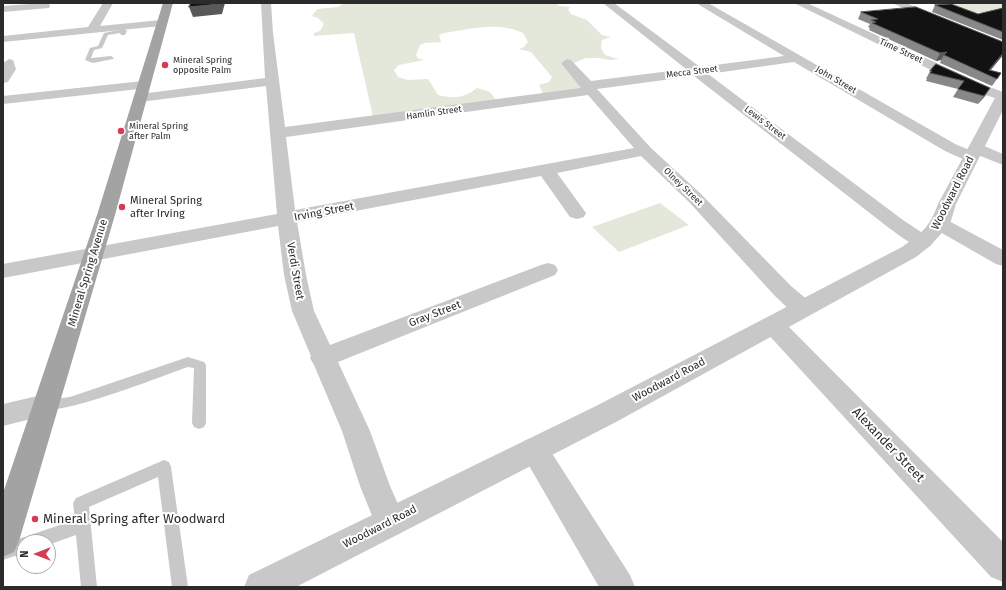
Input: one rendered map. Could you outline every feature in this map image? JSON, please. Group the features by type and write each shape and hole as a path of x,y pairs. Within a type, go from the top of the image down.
{"main road":[{"name":"Mineral Spring Avenue","path":"3,541 93,255 168,3"}],"street":[{"path":"92,30 108,3"},
{"name":"Verdi Street","path":"266,3 272,81 287,219 295,275 303,311 322,358 356,431 375,486 390,522"},
{"name":"Lewis Street","path":"608,3 896,224 923,242"},
{"name":"John Street","path":"701,3 951,148 1003,160"},
{"name":"Time Street","path":"799,3 979,88 1003,97"},
{"path":"897,3 948,23"},
{"path":"3,9 46,6"},
{"path":"3,38 161,23"},
{"name":"Mecca Street","path":"588,88 697,71 798,58"},
{"path":"3,79 10,69 9,63"},
{"name":"Olney Street","path":"567,64 645,151 695,198 783,291 802,308"},
{"path":"3,100 272,81"},
{"name":"Hamlin Street","path":"278,133 588,88"},
{"name":"Woodward Road","path":"261,587 534,450 909,252 923,242 940,224 947,204 1003,97"},
{"name":"Irving Street","path":"3,271 645,151"},
{"path":"546,170 577,213"},
{"path":"940,224 1003,259"},
{"name":"Gray Street","path":"322,358 548,270"},
{"name":"Alexander Street","path":"773,325 1003,565"},
{"path":"3,415 46,405"},
{"path":"534,450 618,587"}],"lane":[{"path":"111,58 93,60 87,59 92,49 100,47 106,34 124,31 123,34"},
{"path":"46,405 70,402 188,362 200,365 199,423"},
{"path":"89,587 80,503 164,467 180,587"},
{"path":"56,534 83,525"},
{"path":"3,552 16,548"}],"shaded area":[{"path":"344,3 555,3 560,6 570,7 568,9 571,14 587,20 602,35 611,37 602,40 601,48 605,55 619,59 610,60 586,58 572,64 593,91 544,96 539,85 549,82 552,77 531,52 519,49 524,47 528,42 523,33 503,27 484,27 444,33 439,35 441,42 425,43 420,45 416,55 418,58 424,60 399,65 394,70 398,77 408,80 428,79 438,95 449,97 463,96 477,88 490,92 498,103 374,121 354,33 314,36 314,33 320,31 324,24 318,18 312,16 317,9 338,7"},
{"path":"939,3 1003,3 1003,12 965,13 949,5"},
{"path":"660,203 689,225 619,252 592,227"}],"building":[{"path":"191,3 220,3 189,7"},
{"path":"951,4 978,14 1003,8 1003,32 935,5"},
{"path":"916,7 1003,42 1003,53 989,70 1001,73 997,79 944,55 947,52 940,53 872,23 876,22 871,20 878,19 861,12"},
{"path":"936,64 990,88 984,96 958,89 964,81 930,73"}],"place":[{"name":"Mineral Spring opposite Palm","path":"165,65"},
{"name":"Mineral Spring after Palm","path":"121,131"},
{"name":"Mineral Spring after Irving","path":"122,207"},
{"name":"Mineral Spring after Woodward","path":"35,519"}]}
